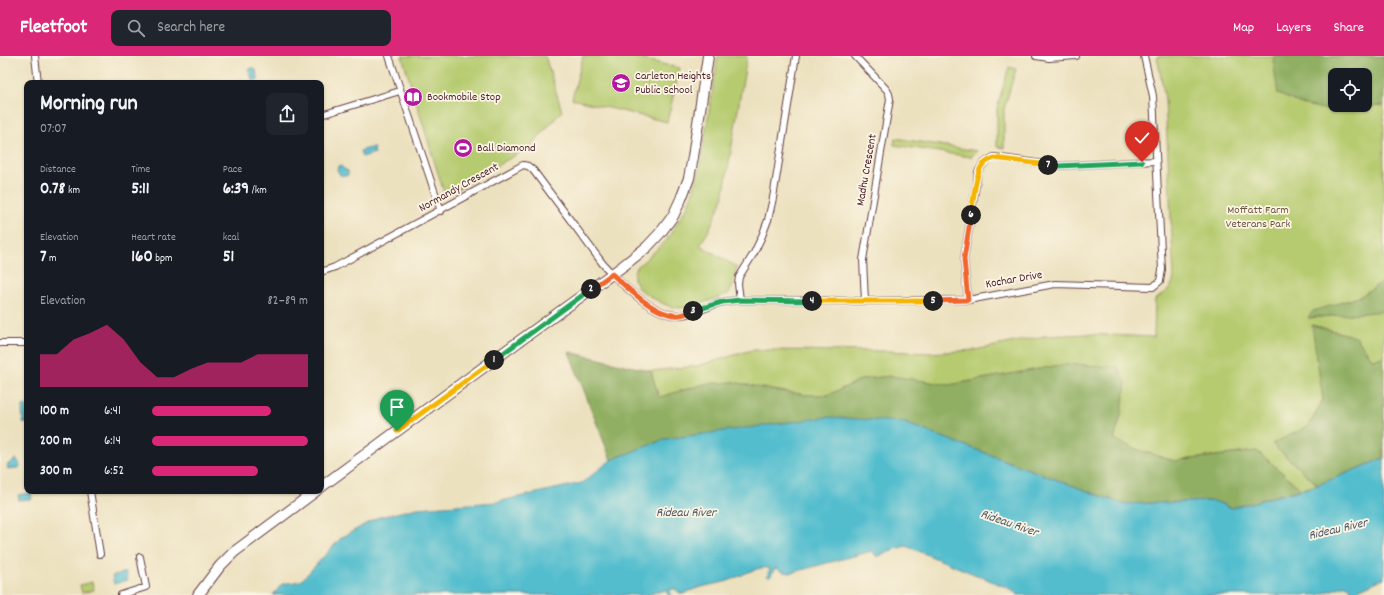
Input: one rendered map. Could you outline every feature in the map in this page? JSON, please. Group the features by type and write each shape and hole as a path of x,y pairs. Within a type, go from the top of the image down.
{"main road":[{"path":"324,485 612,274 647,247 661,232 673,216 681,200 688,178 693,157 708,56"},
{"path":"198,595 220,566 234,552 312,494"}],"street":[{"path":"34,56 38,80"},
{"path":"389,56 441,210"},
{"path":"740,300 738,284 739,277 754,253 768,220 773,198 796,56"},
{"name":"Madhu Crescent","path":"855,56 890,94 863,260 865,301"},
{"path":"1036,56 1049,58 1076,56"},
{"name":"Kochar Drive","path":"612,274 635,295 664,312 675,315 685,314 722,302 740,300 968,300 1055,284 1153,286 1160,281 1162,270 1153,96 1144,56"},
{"path":"324,114 400,91"},
{"path":"968,300 964,259 978,172 986,161 994,158 1058,166 1156,161"},
{"name":"Normandy Crescent","path":"324,271 335,267 523,165 528,166 537,174 612,274"},
{"path":"0,344 24,343"},
{"path":"90,494 100,554"},
{"path":"121,595 146,587 140,557"}],"green space":[{"path":"402,56 545,56 562,111 531,146 445,196"},
{"path":"583,56 628,56 680,68 667,122 572,99"},
{"path":"718,56 747,56 723,198 709,230 700,245 737,267 733,285 728,294 693,306 678,308 672,307 658,301 636,287 638,285 634,279 634,274 635,269 666,241 687,207 694,189 700,166"},
{"name":"Moffatt Farm Veterans Park","path":"1157,56 1275,56 1273,60 1328,110 1328,112 1372,112 1372,106 1384,105 1384,281 1359,297 1314,311 1309,318 1384,311 1384,357 1372,359 1356,337 1313,325 1323,399 1309,426 1272,444 1318,485 1301,489 1257,451 1174,461 1133,448 1114,439 1121,416 1118,367 1066,364 949,385 891,376 863,379 828,395 808,395 772,390 734,382 704,384 660,397 658,395 651,371 697,366 752,350 889,351 930,353 975,350 1045,336 1086,334 1154,337 1155,299 1167,290 1174,278 1165,99"},
{"path":"1275,56 1384,56 1384,105 1372,106 1372,68 1328,68 1328,110 1301,104 1278,94 1273,60"},
{"path":"1009,67 1016,69 1004,109 1004,148 997,147 997,108"},
{"path":"895,138 977,151 971,157 894,145"},
{"path":"1384,281 1384,311 1308,318 1313,311 1359,297"},
{"path":"1312,325 1356,337 1372,359 1384,357 1384,458 1318,485 1272,444 1309,426 1323,400"},
{"path":"569,352 651,371 658,395 660,397 704,384 734,382 772,390 808,395 828,395 863,379 891,376 949,385 1066,364 1118,367 1126,383 1121,416 1114,439 1133,448 1174,461 1257,451 1301,489 1232,508 1214,501 1122,504 902,422 665,439 611,460"},
{"path":"92,582 94,590 82,593 80,585"}],"water":[{"path":"255,68 259,79 253,80 248,70"},
{"path":"373,147 375,153 362,157 360,151"},
{"path":"338,166 341,166 348,171 347,176 340,175 337,170"},
{"path":"24,406 24,422 23,422 22,407"},
{"name":"Rideau River","path":"828,417 902,422 1122,504 1214,501 1232,508 1318,485 1384,458 1384,578 1352,593 1350,587 1346,585 1319,595 1017,595 1013,590 906,546 889,551 877,557 872,551 790,573 775,568 770,577 767,576 770,568 759,568 728,581 700,587 684,594 675,589 670,589 671,595 668,595 666,590 646,595 273,595 282,584 301,581 341,538 376,518 417,508 496,502 582,483 611,460 665,439"},
{"path":"16,459 19,462 20,467 7,468 8,464 12,463"},
{"path":"31,494 32,499 19,500 18,495"},
{"path":"126,572 128,580 114,584 112,576"}],"place":[{"name":"Carleton Heights Public School","path":"621,83"},
{"name":"Bookmobile Stop","path":"413,97"},
{"name":"Ball Diamond","path":"463,148"}],"route":[{"path":"397,431 612,274 635,295 664,312 675,315 685,314 722,302 756,299 797,301 968,300 964,259 978,172 986,161 994,158 1058,166 1142,162"}]}
